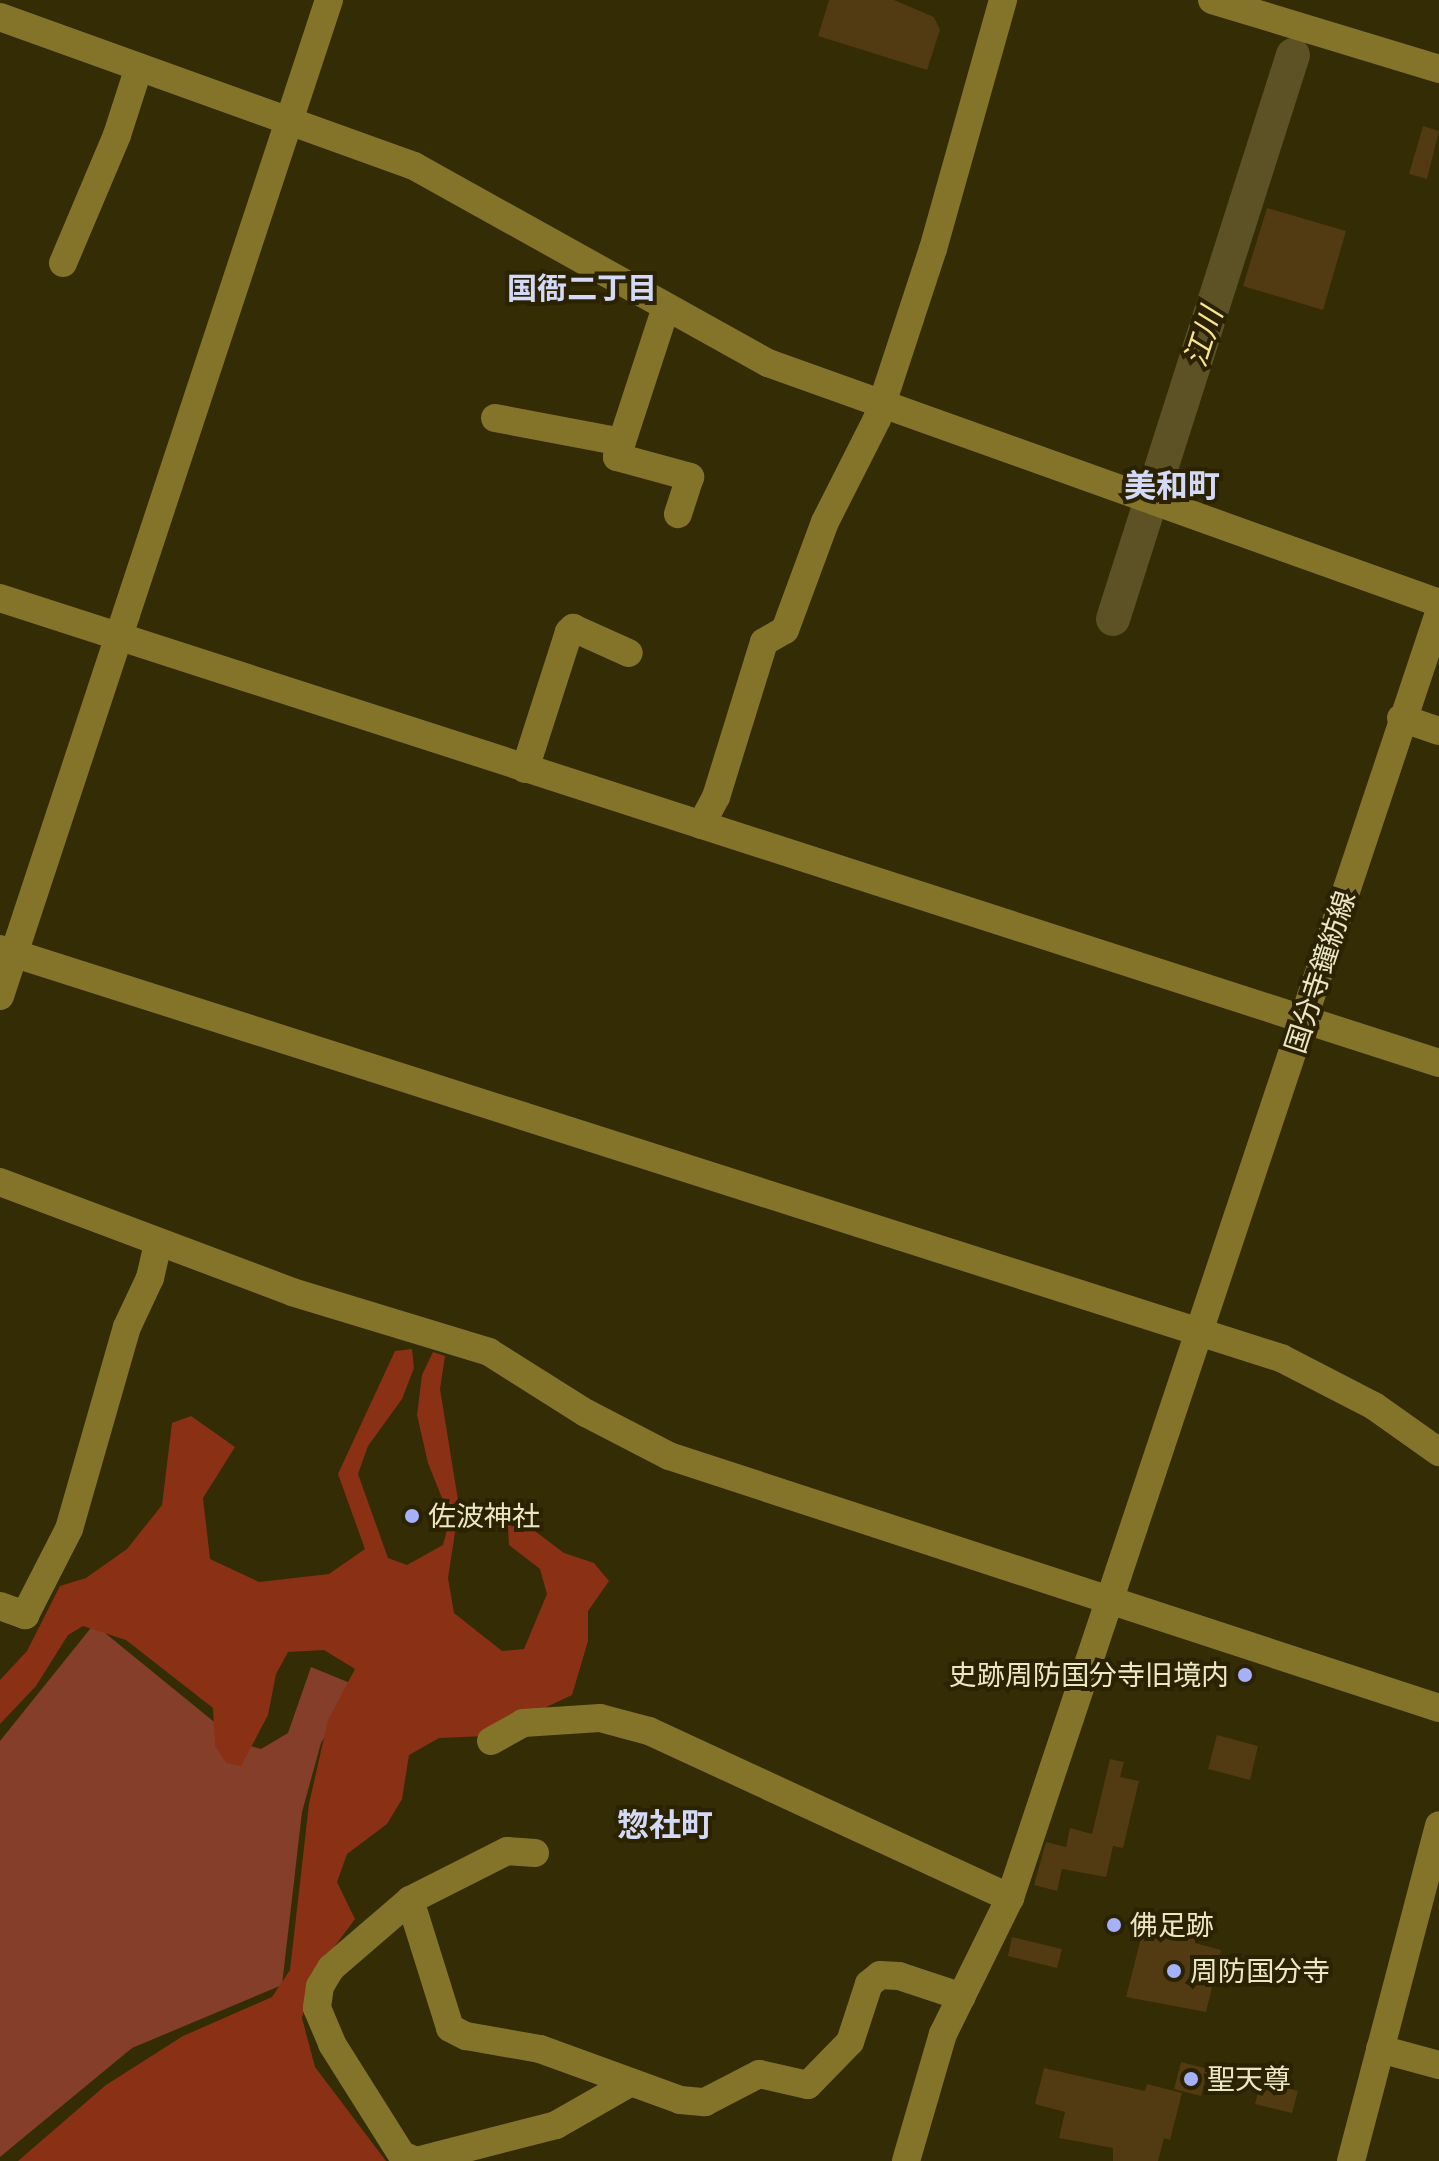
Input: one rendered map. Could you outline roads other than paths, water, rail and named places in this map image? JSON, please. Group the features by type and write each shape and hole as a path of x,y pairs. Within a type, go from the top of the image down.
{"street":[{"path":"0,996 8,952 119,634 329,0"},
{"path":"701,825 716,797 764,642 785,630 825,522 882,403 933,249 1003,0"},
{"path":"1212,0 1439,69"},
{"path":"0,17 414,166 768,363 1439,603"},
{"path":"63,263 117,135 139,67"},
{"path":"666,307 617,457 690,477 678,514"},
{"path":"495,418 622,442"},
{"path":"0,598 119,634 525,769 968,907 1439,1063"},
{"name":"国分寺鐘紡線","path":"906,2161 943,2034 1010,1898 1102,1607 1113,1598 1305,1020 1401,718 1439,613"},
{"path":"525,769 569,632 573,628 629,653"},
{"path":"1401,718 1439,731"},
{"path":"8,952 1200,1331 1328,1379 1439,1452"},
{"path":"0,1182 292,1292 489,1352 586,1413 669,1456 1086,1595 1113,1598 1439,1708"},
{"path":"0,1606 25,1615 69,1529 127,1327 150,1278 158,1242"},
{"path":"491,1741 523,1723 600,1718 649,1731 1010,1898"},
{"path":"1351,2161 1380,2049 1434,1867 1439,1825"},
{"path":"535,1853 507,1851 410,1900 331,1968 320,1986 317,2008 332,2044 402,2155 416,2161 518,2138 556,2125 628,2084"},
{"path":"410,1900 450,2028 466,2036 540,2049 628,2084 680,2100 705,2102 759,2074 808,2085 850,2042 869,1984 880,1975 899,1976 962,1997"},
{"path":"1380,2049 1439,2065"}],"waterway":[{"name":"江川","path":"1113,619 1293,55"}],"place":[{"name":"佐波神社","path":"412,1516"},
{"name":"史跡周防国分寺旧境内","path":"1245,1675"},
{"name":"佛足跡","path":"1114,1925"},
{"name":"周防国分寺","path":"1174,1971"},
{"name":"聖天尊","path":"1191,2079"}],"district":[{"name":"国衙二丁目","path":"582,288"},
{"name":"美和町","path":"1172,485"},
{"name":"惣社町","path":"665,1824"}]}
